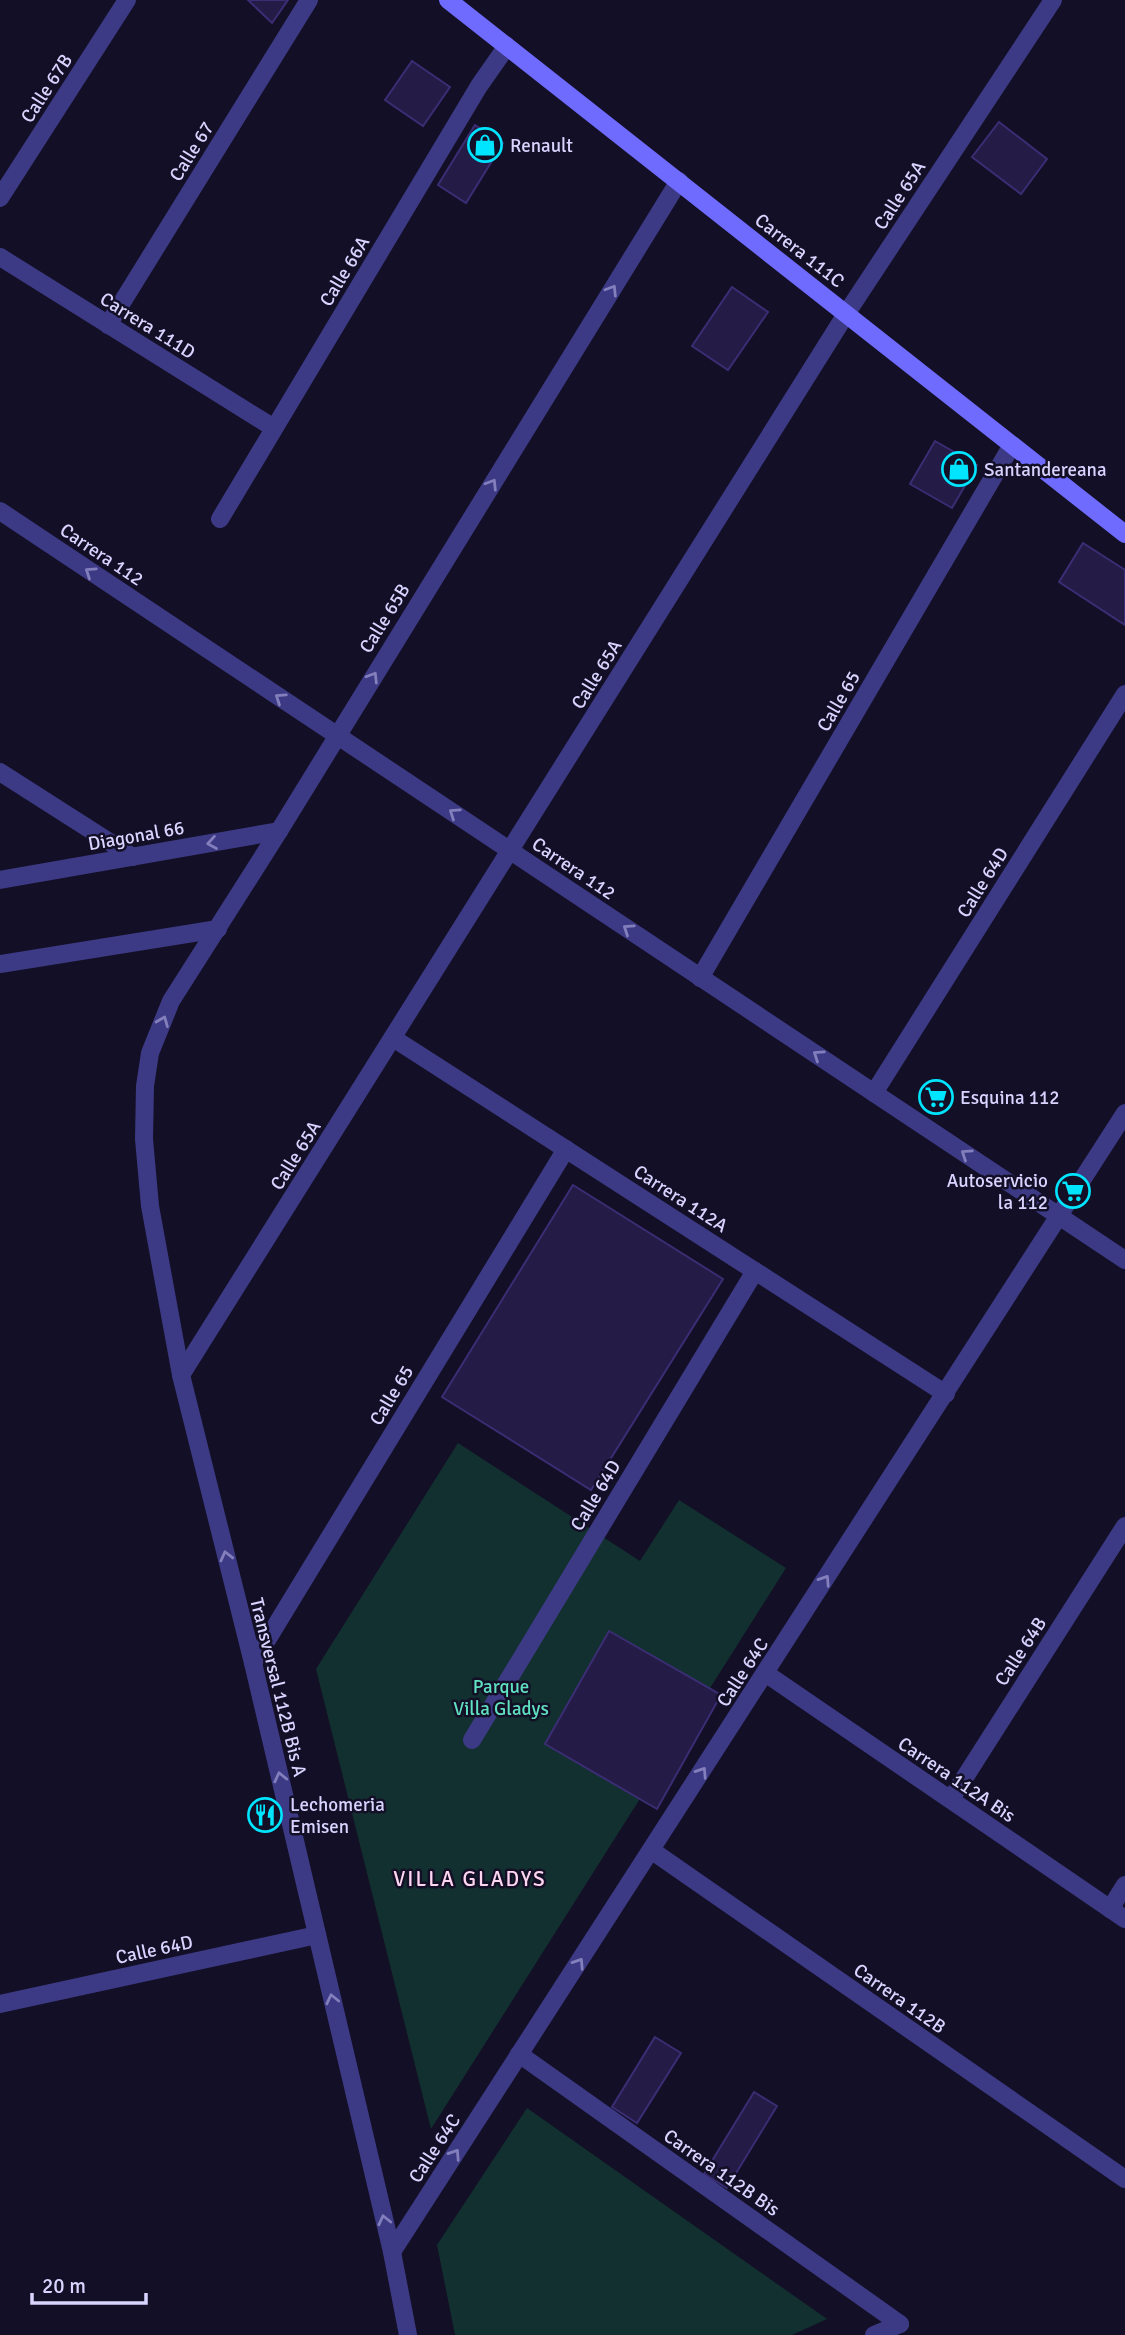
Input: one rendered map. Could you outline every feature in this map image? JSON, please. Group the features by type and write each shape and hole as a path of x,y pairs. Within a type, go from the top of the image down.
{"main road":[{"name":"Carrera 111C","path":"448,0 1125,534"}],"street":[{"name":"Calle 67B","path":"0,198 127,0"},
{"name":"Calle 67","path":"108,325 309,0"},
{"name":"Calle 65A","path":"181,1376 846,314 1053,0"},
{"name":"Calle 66A","path":"219,519 478,86 507,46"},
{"name":"Calle 65B","path":"145,1086 150,1053 171,1001 279,831 679,181"},
{"name":"Carrera 111D","path":"0,257 274,428"},
{"name":"Calle 65","path":"700,978 1012,445"},
{"name":"Carrera 112","path":"0,511 1125,1260"},
{"name":"Calle 64D","path":"874,1093 1125,694"},
{"path":"0,772 133,857"},
{"name":"Diagonal 66","path":"0,880 279,831"},
{"path":"0,964 218,929"},
{"name":"Carrera 112A","path":"393,1038 946,1394"},
{"name":"Transversal 112B Bis A","path":"145,1086 144,1139 150,1206 181,1376 253,1662 408,2335"},
{"name":"Calle 64C","path":"391,2252 1125,1113"},
{"name":"Calle 65","path":"253,1662 566,1149"},
{"name":"Calle 64D","path":"472,1740 755,1271"},
{"name":"Calle 64B","path":"951,1799 1125,1526"},
{"name":"Carrera 112A Bis","path":"765,1674 1118,1914"},
{"name":"Carrera 112B","path":"651,1850 1125,2179"},
{"path":"1118,1914 1125,1885"},
{"name":"Calle 64D","path":"0,2004 317,1935"},
{"name":"Carrera 112B Bis","path":"519,2054 900,2324 874,2335"}],"green space":[{"name":"Parque Villa Gladys","path":"458,1443 640,1561 679,1500 786,1568 431,2129 316,1669"},
{"path":"527,2108 827,2319 792,2335 455,2335 437,2245"}],"building":[{"path":"248,0 288,0 272,23"},
{"path":"412,61 450,87 423,126 385,100"},
{"path":"999,122 1047,159 1021,194 972,157"},
{"path":"475,125 503,143 466,203 438,185"},
{"path":"732,287 768,312 728,370 692,346"},
{"path":"935,441 977,465 952,508 910,484"},
{"path":"1083,543 1125,570 1125,625 1059,582"},
{"path":"573,1185 723,1279 591,1490 442,1397"},
{"path":"609,1631 721,1695 657,1809 545,1744"},
{"path":"655,2037 681,2053 637,2123 612,2107"},
{"path":"754,2092 777,2106 727,2188 704,2174"}],"place":[{"name":"Renault","path":"485,145"},
{"name":"Santandereana","path":"959,469"},
{"name":"Esquina 112","path":"936,1097"},
{"name":"Autoservicio la 112","path":"1073,1191"},
{"name":"Lechomeria Emisen","path":"265,1815"}],"district":[{"name":"VILLA GLADYS","path":"470,1879"}]}
